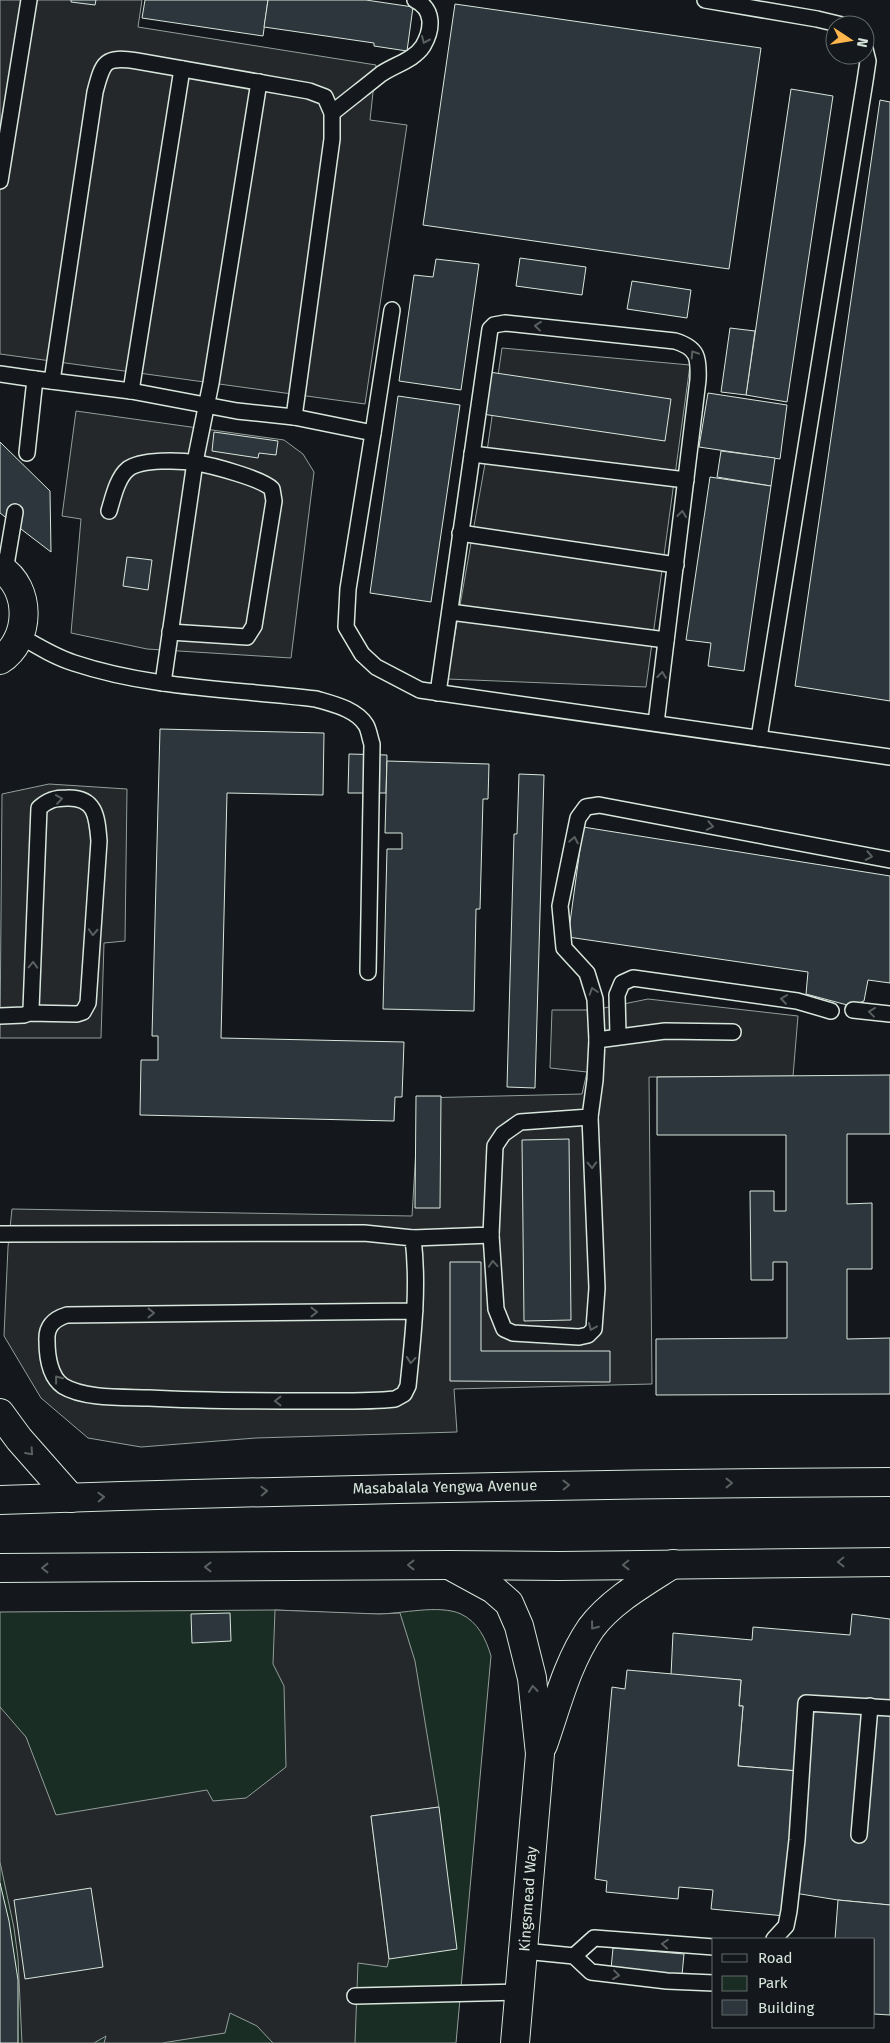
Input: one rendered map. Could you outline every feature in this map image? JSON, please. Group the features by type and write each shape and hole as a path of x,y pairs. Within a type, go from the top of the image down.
{"main road":[{"path":"0,660 14,647 24,623 21,594 14,582 2,570"},
{"path":"0,1413 19,1439 71,1498"},
{"name":"Masabalala Yengwa Avenue","path":"0,1500 268,1491 587,1484 890,1482"},
{"path":"0,1568 559,1566 890,1562"},
{"name":"Kingsmead Way","path":"540,1754 570,1665 592,1627 610,1609 673,1564"},
{"name":"Kingsmead Way","path":"449,1565 493,1588 509,1603 520,1626 532,1678 540,1754 516,2043"}],"lane":[{"path":"0,181 15,75 29,0"},
{"path":"332,113 382,74 410,58 423,47 429,30 430,16 424,4 415,0"},
{"path":"705,0 825,21"},
{"path":"52,381 96,92 100,74 105,64 117,58 310,90 325,97 332,113 327,184 294,417"},
{"path":"759,738 867,65"},
{"path":"131,391 182,69"},
{"path":"163,683 195,462 212,373 259,82"},
{"path":"392,310 348,596 346,627 362,654 376,667 420,690 890,757"},
{"path":"438,693 490,329 494,325 505,323 675,341 687,344 693,350 698,360 698,380 656,723"},
{"path":"0,374 131,391 237,411 294,417 374,432"},
{"path":"27,453 35,379"},
{"path":"472,454 686,480"},
{"path":"109,511 122,476 137,464 195,462 268,485 273,492 274,501 256,613 250,634 247,637 170,632"},
{"path":"2,570 15,512"},
{"path":"460,533 676,565"},
{"path":"450,612 666,640"},
{"path":"20,636 49,653 74,663 108,672 163,683 316,699 338,705 353,713 366,725 372,744 368,972"},
{"path":"0,1016 24,1016 29,1013 76,1014 83,1012 88,1003 99,841 98,825 93,810 87,801 76,797 47,801 39,808 31,1008 29,1013"},
{"path":"590,1117 520,1122 503,1134 495,1146 491,1235 496,1309 504,1329 513,1334 579,1337 588,1335 595,1324 598,1288 590,1117 595,1080 597,1040 595,999 587,973 564,948 560,906 578,818 586,807 600,805 890,860"},
{"path":"618,1036 616,995 622,983 633,978 797,1001 831,1011"},
{"path":"853,1010 890,1014"},
{"path":"597,1040 665,1031 733,1032"},
{"path":"0,1234 364,1233 413,1238 491,1235"},
{"path":"413,1238 416,1263 415,1311 408,1386 404,1394 395,1398 385,1400 219,1402 102,1396 76,1392 62,1385 51,1369 47,1351 47,1337 50,1325 57,1318 67,1315 415,1311"},
{"path":"773,1938 786,1926 789,1911 797,1840 806,1703 890,1708"},
{"path":"859,1835 870,1706"},
{"path":"574,1956 594,1938 712,1948"},
{"path":"524,1951 574,1956 591,1972 667,1981 712,1983"},
{"path":"355,1996 519,1992"}],"green space":[{"path":"275,1610 352,1614 431,1610 452,1611 467,1617 477,1626 487,1643 491,1656 456,2043 0,2043 0,1612"}],"shaded area":[{"path":"0,0 142,0 138,27 376,65 370,120 407,125 365,404 0,354"},
{"path":"502,348 690,365 646,687 447,679 486,458"},
{"path":"76,411 284,440 303,454 314,472 291,658 147,649 71,633 81,519 62,516"},
{"path":"49,784 127,789 125,941 104,943 101,1038 0,1038 2,794"},
{"path":"648,999 798,1016 793,1076 649,1077 652,1384 454,1389 457,1432 256,1438 141,1447 88,1438 41,1398 4,1336 8,1247 12,1209 412,1216 419,1098 582,1094 587,1072 550,1068 552,1010 594,1010"},
{"path":"275,1610 379,1614 400,1613 415,1661 439,1807 371,1816 389,1959 387,1967 358,1963 355,2043 273,2043 257,2026 230,2013 225,2033 162,2043 104,2043 106,2036 94,2043 22,2043 18,1958 14,1928 0,1862 0,1707 26,1737 56,1815 207,1790 213,1801 246,1798 286,1767 284,1686 273,1664"}],"building":[{"path":"71,0 96,0 95,5 71,2"},
{"path":"145,0 268,0 263,36 142,18"},
{"path":"268,0 366,0 413,7 407,51 374,46 374,43 264,27"},
{"path":"455,4 761,48 729,269 423,225"},
{"path":"791,89 833,96 787,402 746,395"},
{"path":"880,100 890,102 890,701 795,686"},
{"path":"520,258 586,267 582,295 516,286"},
{"path":"436,259 479,264 461,390 399,381 414,275 433,277"},
{"path":"632,281 691,290 687,318 627,309"},
{"path":"730,328 755,331 746,395 721,392"},
{"path":"489,372 671,399 665,441 482,414"},
{"path":"708,393 787,405 780,459 699,447"},
{"path":"398,396 460,405 431,602 370,593"},
{"path":"214,432 278,441 276,455 259,453 258,458 212,451"},
{"path":"0,442 50,491 51,552 0,513"},
{"path":"721,451 775,458 771,486 717,477"},
{"path":"710,477 771,486 744,671 708,666 711,643 686,640"},
{"path":"127,557 152,560 148,590 123,586"},
{"path":"160,729 324,733 323,795 227,793 221,1038 404,1042 402,1097 395,1097 394,1121 140,1115 141,1060 158,1060 158,1036 152,1036"},
{"path":"349,754 387,755 386,793 348,793"},
{"path":"387,761 489,764 488,799 483,799 480,909 476,909 474,1011 383,1009 387,849 402,849 402,833 385,833"},
{"path":"519,774 544,775 535,1088 507,1087 514,834 517,834"},
{"path":"583,827 890,876 890,983 868,980 864,1001 851,1006 806,994 808,972 568,937"},
{"path":"890,1075 890,1134 847,1134 847,1204 872,1203 872,1269 847,1269 847,1339 890,1338 890,1394 656,1395 656,1339 787,1338 787,1262 773,1262 773,1280 751,1280 750,1191 774,1191 774,1211 786,1211 786,1135 657,1135 657,1077"},
{"path":"416,1096 441,1096 440,1208 415,1208"},
{"path":"569,1139 571,1320 524,1321 522,1140"},
{"path":"450,1262 481,1262 481,1351 610,1351 610,1382 450,1381"},
{"path":"230,1613 231,1641 192,1643 191,1614"},
{"path":"852,1614 890,1619 890,1905 838,1900 788,1892 798,1771 738,1766 743,1706 739,1706 741,1680 671,1675 673,1633 752,1640 753,1627 850,1635"},
{"path":"627,1670 741,1680 739,1706 743,1706 738,1766 798,1771 785,1916 711,1909 713,1890 679,1887 678,1899 606,1892 607,1881 595,1879 612,1687 625,1689"},
{"path":"439,1807 457,1949 389,1959 371,1816"},
{"path":"0,1883 9,1921 18,1980 18,2043 0,2043"},
{"path":"91,1888 103,1967 25,1979 14,1900"},
{"path":"838,1900 890,1905 890,2015 875,2014 875,1938 835,1938"},
{"path":"613,1948 684,1954 682,1975 611,1969"}]}
